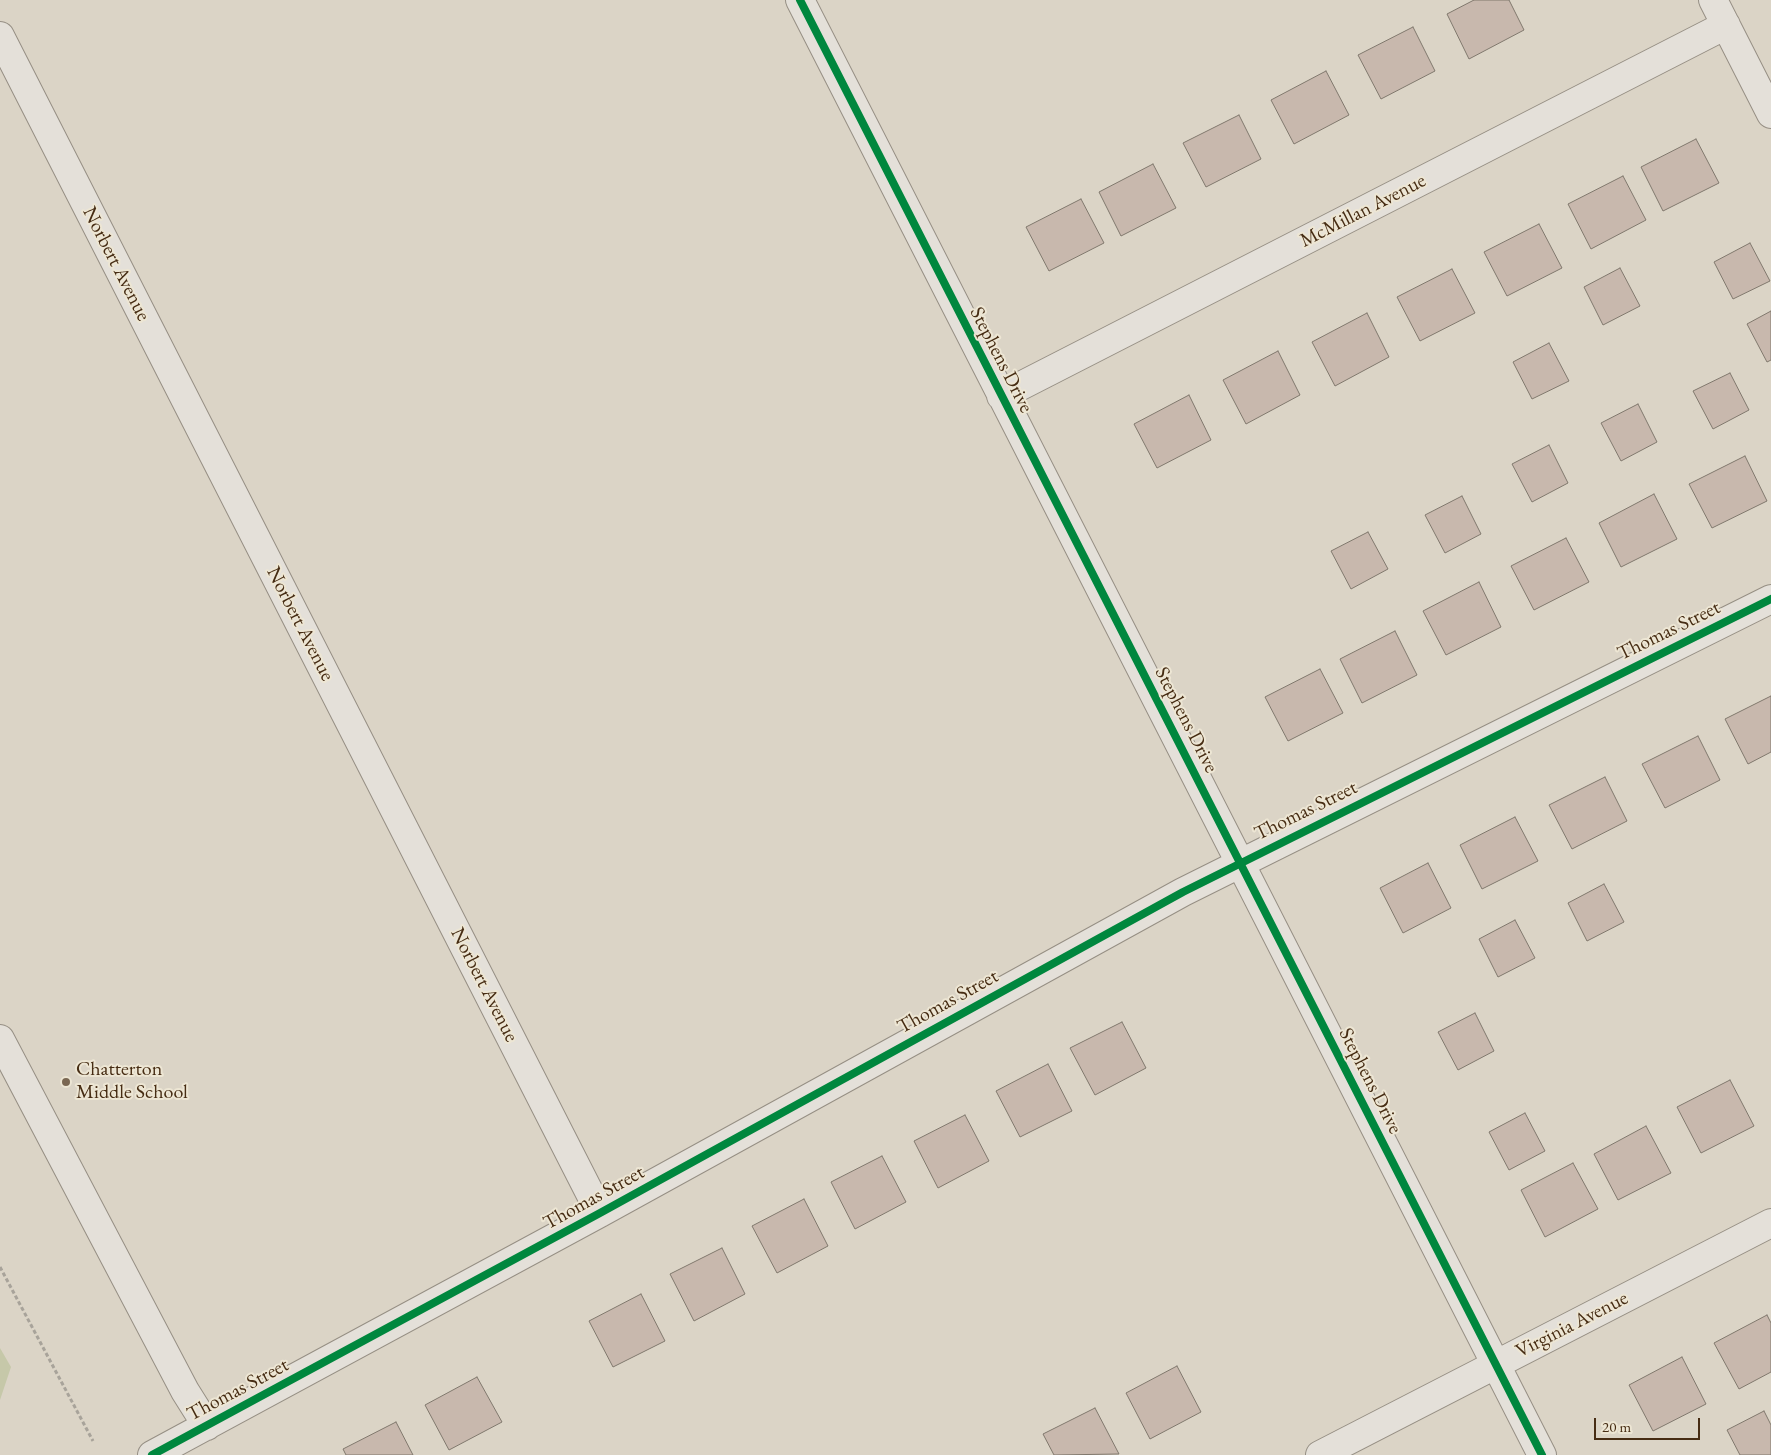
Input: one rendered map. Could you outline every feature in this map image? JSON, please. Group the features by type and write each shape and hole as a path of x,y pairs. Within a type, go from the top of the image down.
{"street":[{"name":"Stephens Drive","path":"800,0 1542,1455"},
{"path":"1712,0 1771,114"},
{"name":"McMillan Avenue","path":"1001,396 1726,26"},
{"name":"Norbert Avenue","path":"0,36 600,1213"},
{"name":"Thomas Street","path":"152,1455 600,1213 1165,901 1771,599"},
{"path":"0,1039 185,1392 207,1426"},
{"name":"Virginia Avenue","path":"1320,1455 1771,1223"}],"path":[{"path":"0,1267 93,1441"}],"green space":[{"path":"0,1348 11,1367 0,1400"}],"building":[{"path":"1474,0 1509,0 1524,30 1469,59 1447,14"},
{"path":"1413,27 1435,71 1381,99 1358,55"},
{"path":"1326,71 1349,115 1294,144 1271,100"},
{"path":"1239,115 1261,159 1206,187 1183,143"},
{"path":"1696,139 1719,183 1663,211 1641,167"},
{"path":"1153,164 1176,208 1121,236 1099,192"},
{"path":"1623,176 1646,220 1591,249 1568,204"},
{"path":"1081,199 1104,243 1049,271 1026,227"},
{"path":"1539,224 1562,268 1507,296 1484,252"},
{"path":"1750,243 1770,281 1733,299 1714,262"},
{"path":"1620,268 1640,306 1603,325 1584,287"},
{"path":"1452,269 1475,313 1420,341 1397,297"},
{"path":"1771,311 1771,360 1767,362 1747,324"},
{"path":"1367,313 1389,357 1335,386 1312,342"},
{"path":"1549,343 1569,381 1532,399 1513,362"},
{"path":"1278,351 1300,395 1246,424 1223,380"},
{"path":"1730,373 1749,410 1713,429 1693,391"},
{"path":"1189,395 1211,440 1157,468 1134,424"},
{"path":"1638,404 1657,442 1621,461 1601,423"},
{"path":"1549,445 1568,483 1532,502 1512,464"},
{"path":"1745,456 1767,501 1712,528 1689,484"},
{"path":"1654,494 1677,539 1621,567 1599,523"},
{"path":"1462,496 1481,534 1445,553 1425,515"},
{"path":"1368,532 1388,569 1351,589 1331,551"},
{"path":"1566,538 1589,582 1534,610 1511,566"},
{"path":"1479,582 1501,627 1446,655 1423,611"},
{"path":"1395,631 1417,675 1362,703 1340,659"},
{"path":"1320,669 1343,713 1288,741 1265,697"},
{"path":"1771,696 1771,752 1748,764 1725,719"},
{"path":"1698,736 1720,780 1665,808 1642,764"},
{"path":"1605,777 1627,821 1572,849 1549,805"},
{"path":"1515,817 1538,861 1482,889 1460,845"},
{"path":"1428,863 1451,908 1403,933 1380,888"},
{"path":"1604,884 1624,922 1587,941 1568,903"},
{"path":"1515,920 1535,958 1498,977 1479,939"},
{"path":"1475,1013 1494,1051 1458,1070 1438,1032"},
{"path":"1122,1022 1146,1068 1095,1095 1070,1048"},
{"path":"1048,1064 1072,1111 1020,1137 996,1091"},
{"path":"1730,1080 1754,1126 1701,1153 1677,1107"},
{"path":"1525,1113 1545,1151 1509,1170 1489,1132"},
{"path":"965,1115 989,1161 938,1188 914,1141"},
{"path":"1646,1126 1671,1173 1618,1200 1594,1154"},
{"path":"882,1156 906,1202 855,1229 831,1182"},
{"path":"1573,1163 1598,1209 1545,1237 1521,1190"},
{"path":"804,1199 828,1246 777,1273 752,1226"},
{"path":"722,1248 745,1294 694,1321 670,1274"},
{"path":"641,1294 665,1341 613,1367 589,1321"},
{"path":"1767,1315 1771,1323 1771,1372 1739,1389 1714,1343"},
{"path":"1682,1357 1706,1404 1653,1431 1629,1385"},
{"path":"1177,1366 1201,1412 1150,1439 1126,1393"},
{"path":"477,1377 502,1422 449,1450 425,1405"},
{"path":"1095,1408 1119,1454 1054,1455 1043,1434"},
{"path":"1764,1411 1771,1425 1771,1455 1740,1455 1727,1430"},
{"path":"396,1422 413,1455 346,1455 343,1449"}],"cycle path":[{"path":"800,0 1542,1455"},
{"path":"152,1455 600,1213 1183,892 1771,599"}],"place":[{"name":"Chatterton Middle School","path":"66,1082"}]}
